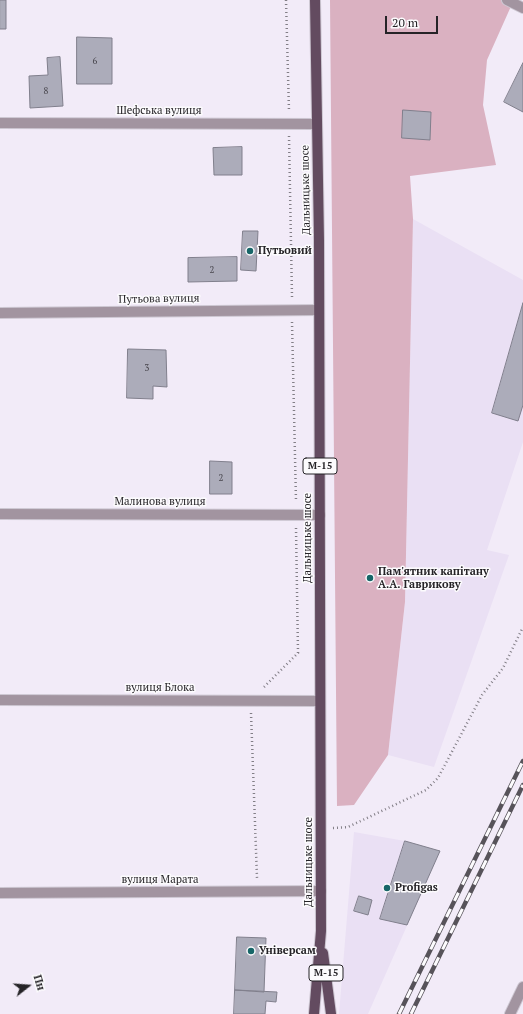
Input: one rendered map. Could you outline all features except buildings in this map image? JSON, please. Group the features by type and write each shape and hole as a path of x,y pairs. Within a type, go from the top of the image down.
{"main road":[{"name":"Дальницьке шосе","path":"315,0 319,310 321,931"},
{"name":"М-15","path":"314,1014 321,931"},
{"name":"М-15","path":"321,931 331,1014"}],"street":[{"path":"507,0 523,8"},
{"name":"Шефська вулиця","path":"0,123 317,124"},
{"name":"Путьова вулиця","path":"0,313 319,310"},
{"name":"Малинова вулиця","path":"0,514 320,515"},
{"name":"вулиця Блока","path":"0,700 320,700"},
{"name":"вулиця Марата","path":"0,893 320,891"},
{"path":"510,1014 523,987"}],"path":[{"path":"257,891 251,700 298,653 286,0"},
{"path":"320,829 348,827 426,790 438,778 482,695 503,668 523,627"}],"shaded area":[{"path":"330,0 503,0 512,4 487,60 483,105 496,165 410,176 413,219 405,602 388,755 354,805 337,806"},
{"path":"413,219 523,280 523,442 487,550 509,555 434,767 388,755 405,602"},
{"name":"Profigas","path":"354,832 405,841 440,851 368,1014 339,1014"}],"railway":[{"path":"399,1014 523,761"},
{"path":"411,1014 523,785"}],"place":[{"name":"Путьовий","path":"250,251"},
{"name":"Пам'ятник капітану А.А. Гаврикову","path":"370,578"},
{"name":"Profigas","path":"387,888"},
{"name":"Універсам","path":"251,951"}]}
